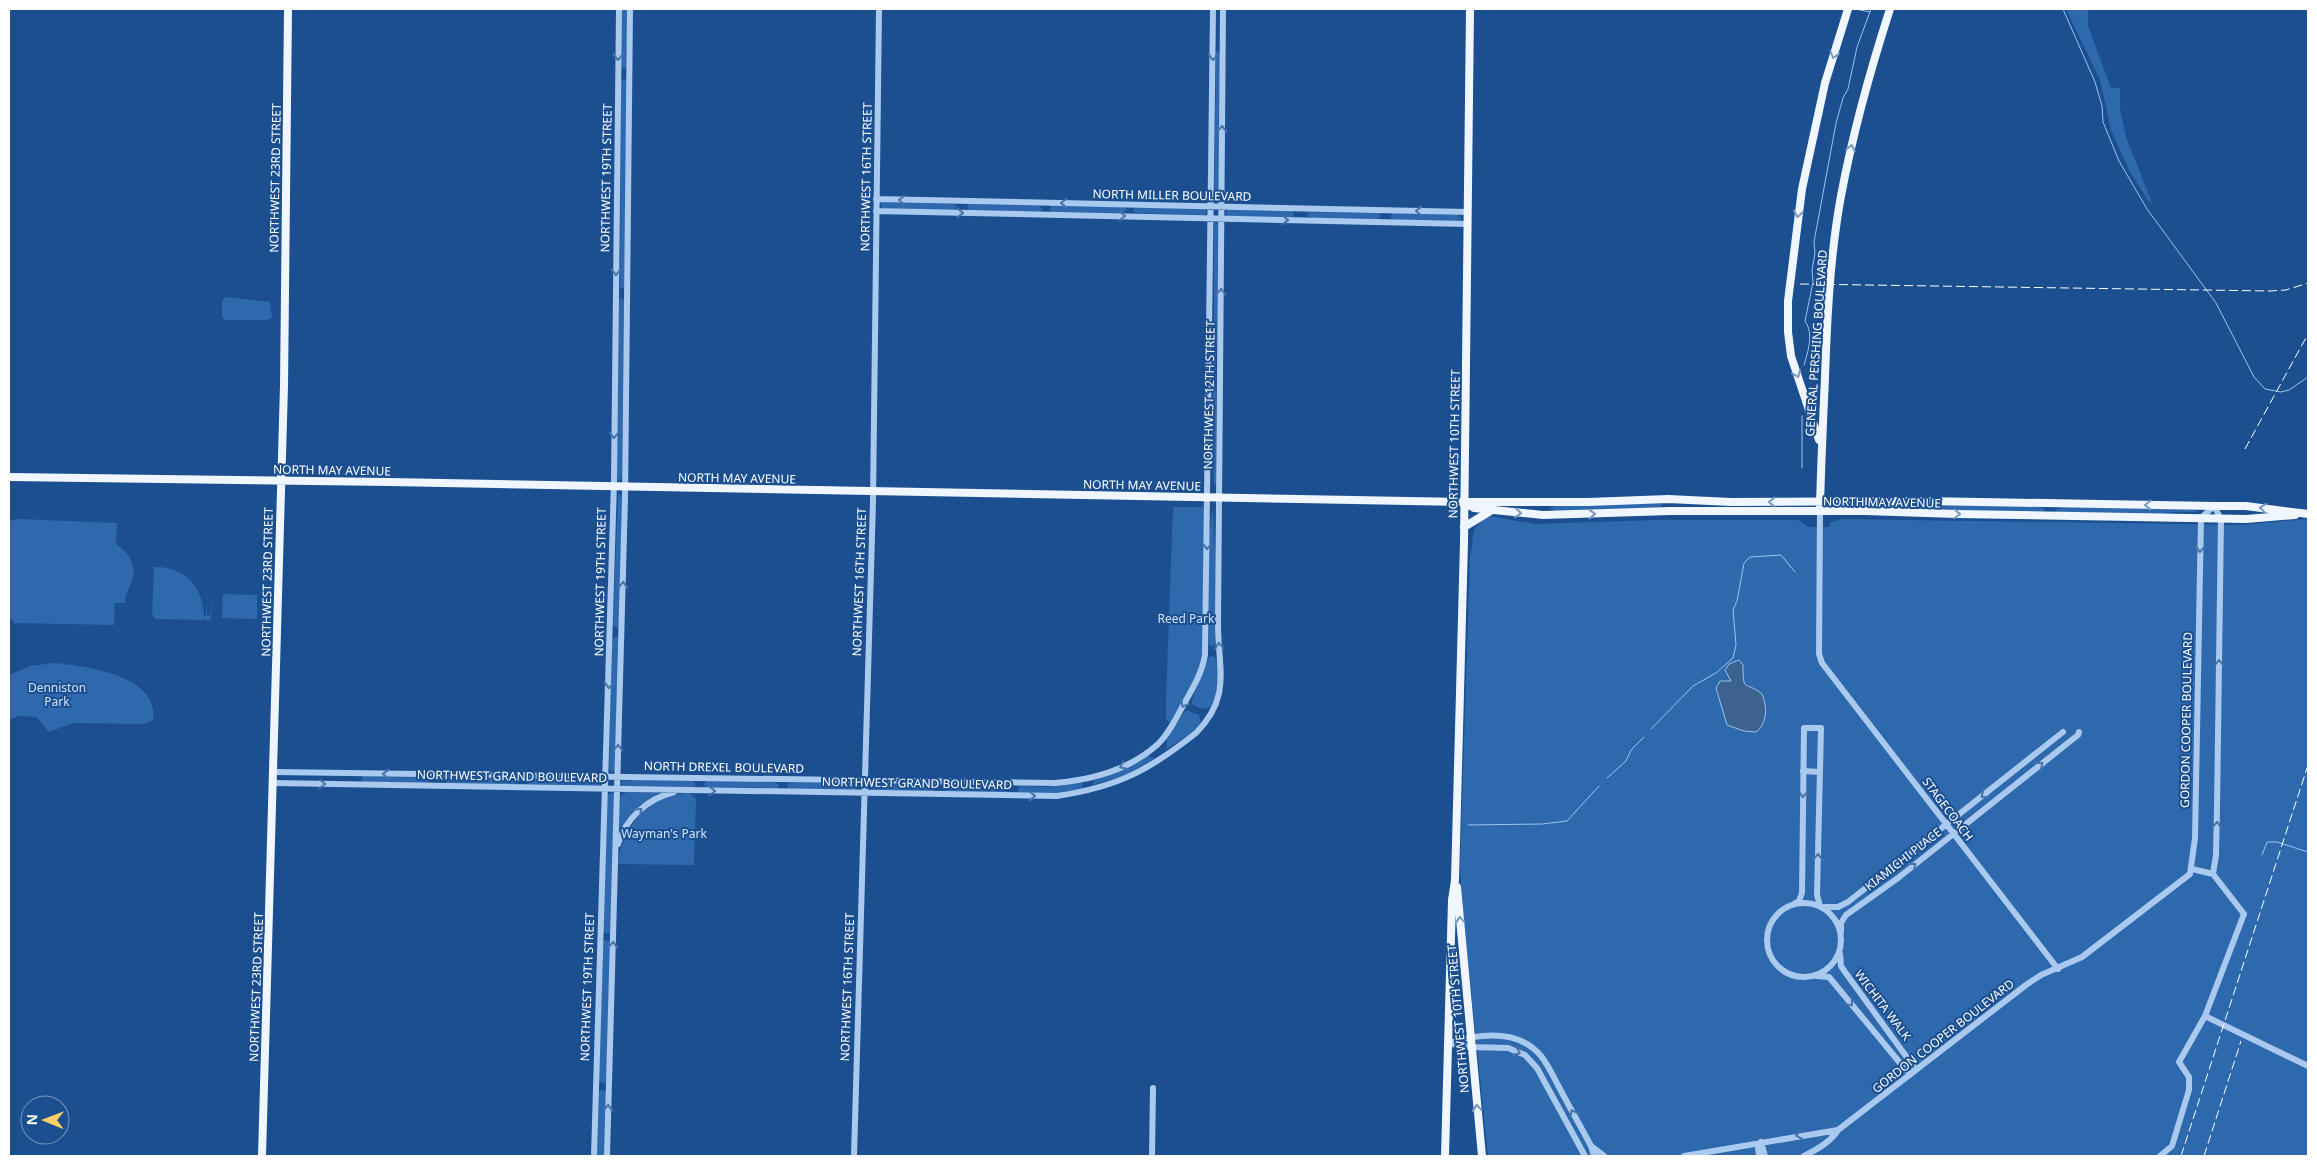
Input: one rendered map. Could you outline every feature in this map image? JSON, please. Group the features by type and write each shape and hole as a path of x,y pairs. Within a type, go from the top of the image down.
{"main road":[{"name":"NORTHWEST 23RD STREET","path":"262,1156 281,480 288,9"},
{"name":"NORTHWEST 10TH STREET","path":"1470,9 1464,527 1456,880 1482,1156"},
{"name":"GENERAL PERSHING BOULEVARD","path":"1821,446 1791,356 1788,332 1788,301 1802,189 1825,83 1848,9"},
{"name":"GENERAL PERSHING BOULEVARD","path":"1820,511 1821,446 1829,285 1841,196 1863,94 1890,9"},
{"name":"NORTH MAY AVENUE","path":"9,477 281,480 1464,502 1544,503 1668,498 1719,502 1925,501 2246,506 2305,514"},
{"name":"NORTH MAY AVENUE","path":"1464,502 1474,508 1543,515 1670,511 1820,511 2264,519 2305,514"},
{"path":"1543,515 1544,503"},
{"path":"1464,527 1493,510"},
{"name":"NORTHWEST 10TH STREET","path":"1445,1156 1452,900 1456,880"}],"street":[{"name":"NORTHWEST 19TH STREET","path":"594,1156 614,487 619,9"},
{"name":"NORTHWEST 19TH STREET","path":"607,1156 625,487 630,9"},
{"name":"NORTHWEST 16TH STREET","path":"854,1156 873,492 879,9"},
{"name":"NORTHWEST 12TH STREET","path":"1163,738 1189,696 1204,664 1208,498 1213,9"},
{"name":"NORTHWEST 12TH STREET","path":"1162,757 1202,727 1221,689 1218,642 1224,9"},
{"name":"NORTH MILLER BOULEVARD","path":"876,199 1468,212"},
{"name":"NORTH MILLER BOULEVARD","path":"876,211 1468,224"},
{"path":"2201,518 2214,506 2221,519 2216,855 2213,874"},
{"name":"GENERAL PERSHING BOULEVARD","path":"1820,511 1819,654 1822,662"},
{"name":"GORDON COOPER BOULEVARD","path":"1804,1156 1834,1135 1838,1130 2041,975 2082,957 2188,877 2192,869 2196,808 2201,518"},
{"name":"STAGECOACH","path":"1822,662 1952,834 2058,969"},
{"path":"1794,904 1809,902 1822,907 1836,919 1841,932 1840,950 1832,966 1814,976 1799,977 1785,972 1775,963 1768,947 1768,934 1772,921 1782,910 1799,901 1802,893 1804,728 1820,728 1817,895 1822,907"},
{"name":"KIAMICHI PLACE","path":"1822,907 1838,907 1848,902 2063,732"},
{"name":"KIAMICHI PLACE","path":"1841,932 1841,923 1846,915 1898,878 2078,735 2079,732"},
{"name":"NORTH DREXEL BOULEVARD","path":"274,772 1054,783 1072,782 1112,771 1144,755 1163,738"},
{"name":"NORTHWEST GRAND BOULEVARD","path":"273,783 1057,796 1104,787 1129,778 1162,757"},
{"path":"1803,771 1820,772"},
{"path":"616,853 622,834 638,812 658,798 681,790"},
{"path":"2160,1156 2172,1146 2189,1090 2189,1077 2179,1062 2205,1018 2244,914 2213,874 2192,869"},
{"name":"WICHITA WALK","path":"1840,950 1840,961 1845,972 1916,1070"},
{"name":"WICHITA WALK","path":"1814,976 1828,977 1910,1075"},
{"path":"2205,1018 2308,1066"},
{"path":"1448,1043 1471,1037 1512,1038 1526,1043 1546,1064 1592,1146 1594,1156"},
{"path":"1448,1043 1471,1047 1508,1048 1516,1050 1532,1061 1583,1154"},
{"path":"1152,1156 1154,1088"},
{"name":"GORDON COOPER BOULEVARD","path":"1684,1156 1838,1130"},
{"path":"1759,1156 1758,1148 1761,1142"},
{"path":"1761,1142 1765,1156"},
{"path":"1592,1146 1604,1156"}],"green space":[{"path":"621,9 628,9 627,67 624,69 621,68"},
{"path":"2066,9 2088,9 2088,26 2111,88 2120,88 2120,108 2126,137 2152,203 2149,202 2129,170 2111,130 2100,80"},
{"path":"1218,51 1220,53 1219,201 1217,203 1214,201 1216,53"},
{"path":"621,80 627,80 625,287 620,289"},
{"path":"881,202 954,204 957,207 954,210 881,208"},
{"path":"969,204 1040,206 1042,209 1041,212 968,210"},
{"path":"1051,206 1125,207 1127,210 1123,213 1052,212 1049,209"},
{"path":"1136,207 1205,209 1207,213 1204,215 1135,213 1133,210"},
{"path":"1228,209 1292,211 1294,215 1293,217 1227,216 1226,212"},
{"path":"1309,212 1378,213 1381,216 1378,219 1310,218 1307,215"},
{"path":"1393,213 1458,215 1462,218 1459,221 1393,220 1390,217"},
{"path":"1214,222 1218,224 1217,344 1214,346"},
{"path":"225,297 270,302 272,318 267,320 225,320 222,317 222,302"},
{"path":"621,298 624,300 622,478 619,481 616,478 618,300"},
{"path":"1216,354 1216,482 1214,488 1212,427 1213,355"},
{"path":"618,494 622,495 619,625 616,628 613,625"},
{"path":"1662,503 1662,506 1654,509 1556,512 1549,508 1558,505"},
{"path":"1889,504 2040,507 2045,510 2041,513 1834,507"},
{"name":"Reed Park","path":"1173,507 1202,507 1204,509 1202,656 1198,673 1173,720 1169,722 1166,719 1166,700"},
{"path":"1213,507 1216,570 1215,645 1212,647 1209,645 1209,535"},
{"path":"2063,507 2192,509 2198,512 2173,512 2153,516 2059,514 2055,510"},
{"path":"1489,516 1535,524 1656,520 1798,520 1809,527 1829,527 1831,522 1843,519 2241,525 2308,519 2308,1156 1488,1156 1462,903 1460,865 1470,558 1475,529 1482,520"},
{"path":"19,519 117,523 116,544 125,551 131,560 133,575 126,594 125,603 115,603 114,625 13,623 13,620 9,619 9,521"},
{"path":"154,567 174,570 190,580 200,596 204,616 206,616 207,594 207,616 210,615 212,596 211,621 204,620 204,617 203,620 156,619 152,614"},
{"path":"223,594 257,595 257,619 222,618"},
{"path":"616,637 618,638 615,770 611,772 609,768 612,640"},
{"path":"1213,656 1216,659 1217,665 1217,689 1211,707 1202,709 1192,704 1192,700 1209,657"},
{"name":"Denniston Park","path":"54,663 101,670 133,683 145,693 152,705 153,720 145,724 73,723 49,732 37,717 19,716 10,719 9,675 30,666"},
{"path":"1186,710 1199,715 1201,723 1192,733 1167,749 1167,738"},
{"path":"1148,756 1155,758 1126,775 1092,785 1095,780 1127,768"},
{"path":"363,776 428,778 430,780 428,783 363,782 361,779"},
{"path":"444,779 517,779 519,782 517,784 447,783"},
{"path":"529,779 599,780 601,782 599,785 530,784 527,783"},
{"path":"622,781 693,781 696,784 694,787 623,786 621,783"},
{"path":"707,781 775,782 779,786 777,788 705,787 704,784"},
{"path":"856,783 859,787 856,790 788,789 787,784"},
{"path":"1081,783 1083,785 1082,789 1063,793 1020,793 1017,791 1020,786 1045,787"},
{"path":"873,784 932,785 935,789 933,791 871,790 870,786"},
{"path":"947,785 1006,786 1009,789 1007,792 947,792 944,789"},
{"name":"Wayman's Park","path":"626,792 660,793 619,833 620,797"},
{"path":"611,793 615,795 610,934 603,932 607,796"},
{"name":"Wayman's Park","path":"690,793 696,799 694,865 618,864 625,836 641,814 651,805 662,799 676,794"},
{"path":"604,940 612,942 607,1082 605,1084 599,1081"},
{"path":"598,1091 607,1091 605,1156 597,1156"}],"shaded area":[{"path":"1739,660 1743,665 1746,685 1762,694 1764,699 1765,714 1763,724 1756,732 1744,731 1727,725 1716,688 1720,681 1731,681 1725,670 1729,664"}],"waterway":[{"path":"1856,9 1870,12"},
{"path":"1804,365 1810,337 1805,321 1813,282 1814,242 1836,123 1843,98 1848,89 1857,47 1871,9"},
{"path":"2063,9 2095,82 2102,106 2103,122 2119,161 2147,209 2216,303 2254,377 2265,389 2281,392 2289,390 2308,377"},
{"path":"1802,416 1802,468"},
{"path":"1651,729 1693,686 1716,673 1733,658 1736,645 1733,610 1737,601 1744,563 1750,557 1781,555 1795,572"},
{"path":"1607,778 1626,761 1631,750 1644,737"},
{"path":"1468,825 1542,824 1567,821 1599,786"},
{"path":"2262,855 2267,842 2277,842 2308,852"}],"railway":[{"path":"1800,284 2270,291 2286,290 2308,283"},
{"path":"2245,449 2308,334"},
{"path":"2181,1156 2308,765"},
{"path":"2204,1156 2241,1041"}]}
